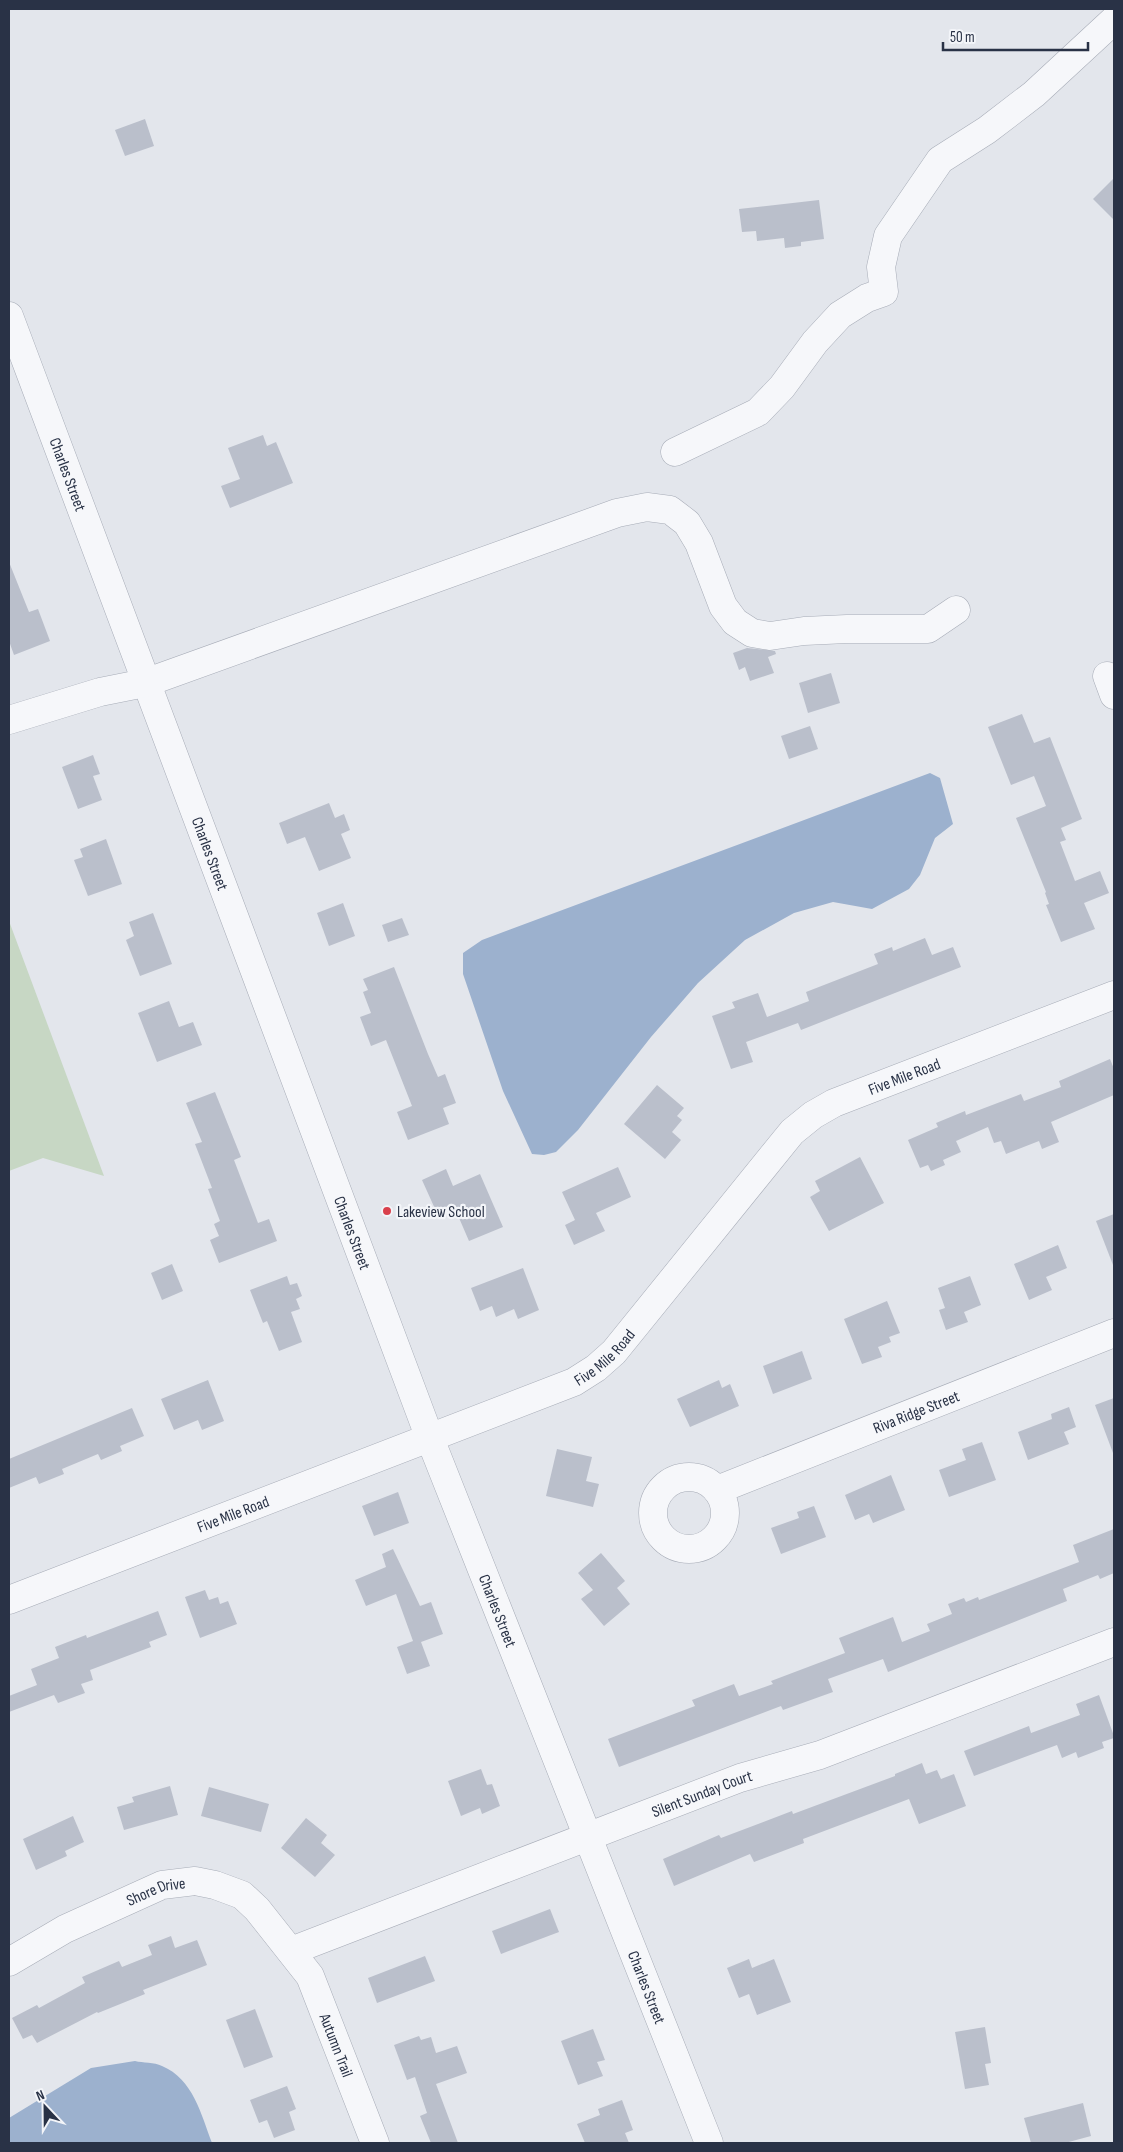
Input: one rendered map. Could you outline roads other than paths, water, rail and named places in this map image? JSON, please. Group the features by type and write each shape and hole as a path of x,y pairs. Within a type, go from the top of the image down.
{"street":[{"path":"675,452 758,412 782,387 814,342 840,315 867,298 884,292 881,267 888,236 940,160 986,130 1034,94 1114,20"},
{"name":"Charles Street","path":"9,316 429,1436 709,2143"},
{"path":"9,720 100,692 145,682 618,513 646,507 670,510 687,523 699,543 723,606 736,622 752,633 770,636 830,630 928,629 956,610"},
{"name":"Five Mile Road","path":"9,1600 429,1436 564,1386 596,1368 614,1352 792,1132 813,1115 834,1103 1114,995"},
{"name":"Riva Ridge Street","path":"717,1490 1114,1332"},
{"name":"Silent Sunday Court","path":"291,1951 740,1778 820,1755 1114,1642"},
{"name":"Shore Drive","path":"9,1962 50,1937 89,1918 162,1886 188,1881 215,1885 242,1895 257,1909 291,1951"},
{"name":"Autumn Trail","path":"291,1951 310,1976 375,2143"}],"water":[{"path":"930,773 940,778 953,824 935,838 920,875 909,889 872,909 833,902 794,913 745,940 698,983 651,1037 578,1130 556,1152 544,1155 532,1154 503,1091 463,974 463,953 482,940"},
{"path":"135,2061 159,2065 173,2072 181,2079 189,2088 200,2109 212,2143 9,2143 9,2118 91,2068"}],"place":[{"name":"Lakeview School","path":"387,1211"}]}
